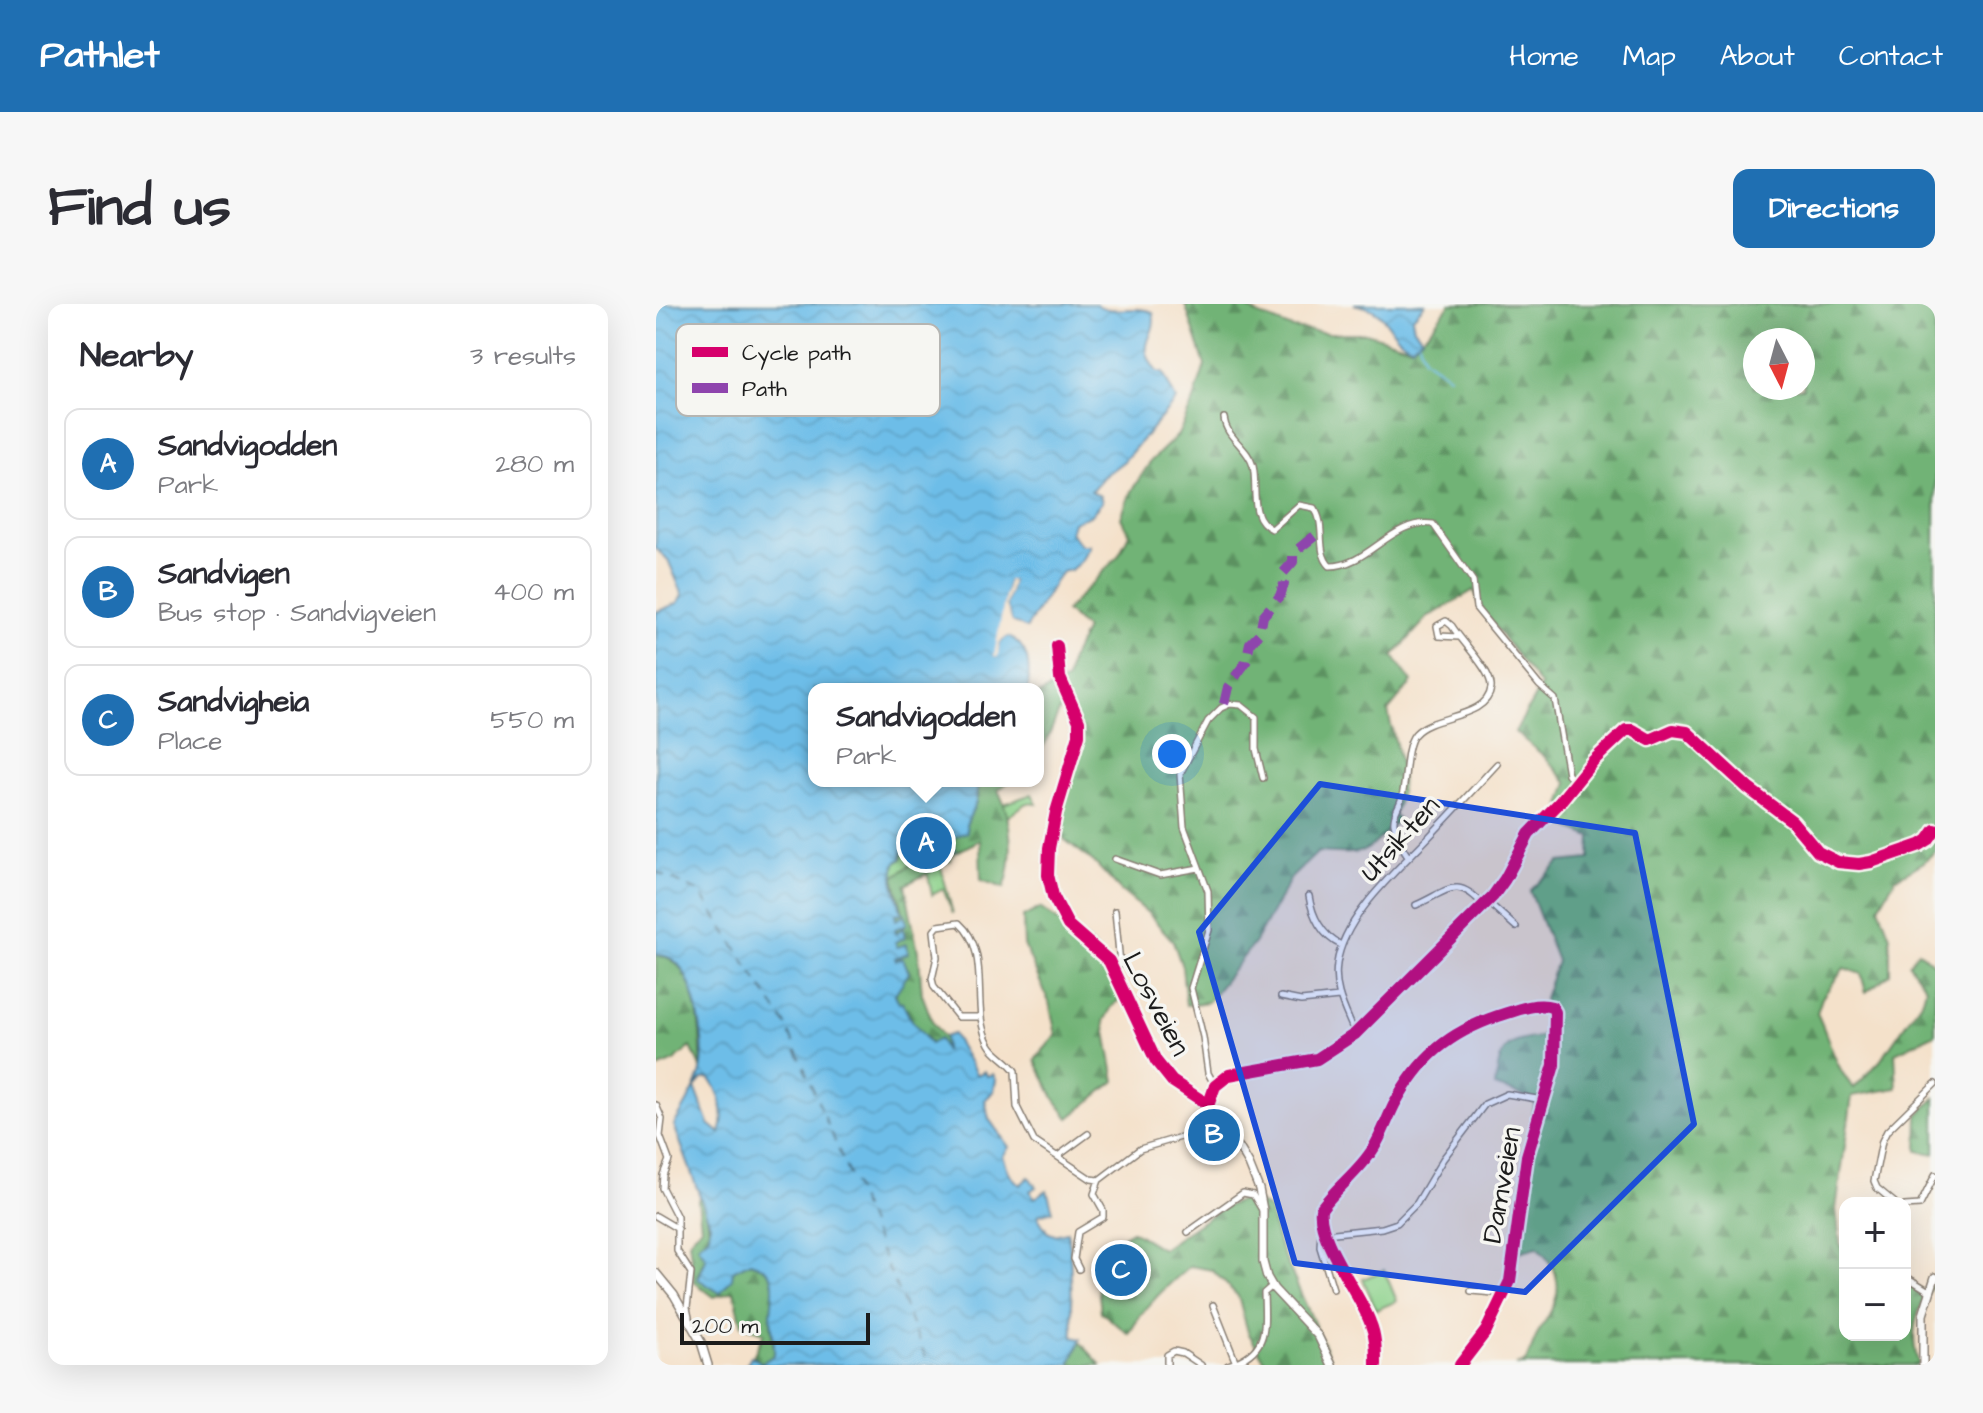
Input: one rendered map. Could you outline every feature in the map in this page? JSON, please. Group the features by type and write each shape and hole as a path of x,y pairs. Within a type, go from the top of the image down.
{"street":[{"path":"1224,418 1226,428 1249,456 1254,474 1255,506 1264,524 1269,529 1275,527 1299,505 1314,508 1319,516 1323,555 1330,566 1347,564 1361,557 1405,527 1419,523 1433,524 1473,581 1476,608 1539,685 1555,699 1568,774 1574,784"},
{"path":"1409,857 1394,825 1394,814 1401,802 1409,746 1414,735 1434,723 1480,706 1488,698 1492,685 1489,675 1459,637"},
{"name":"Losveien","path":"1057,646 1060,678 1079,721 1079,735 1056,812 1049,848 1048,875 1053,896 1063,919 1097,949 1116,973 1164,1073 1197,1098 1209,1103"},
{"path":"1215,1086 1208,1073 1191,988 1209,930 1208,891 1184,827 1180,774 1208,721 1230,704 1241,705 1256,717 1256,749 1263,778"},
{"path":"1332,1365 1318,1336 1272,1286 1263,1262 1263,1210 1259,1189 1244,1154 1233,1140 1215,1127 1209,1103 1215,1086 1229,1075 1317,1059 1355,1034 1486,904 1505,879 1529,834 1622,731 1631,729 1650,740 1680,729 1691,734 1748,788 1792,821 1818,852 1838,862 1871,862 1920,845 1935,830"},
{"name":"Utsikten","path":"1355,1034 1339,997 1336,967 1341,945 1360,913 1497,764"},
{"path":"1115,859 1160,875 1199,868"},
{"path":"1416,905 1459,886 1516,927"},
{"path":"1309,896 1321,928 1341,945"},
{"name":"Losveien","path":"1115,911 1120,964 1116,973"},
{"path":"981,1017 958,1017 934,987 932,979 937,957 934,931 938,926 959,923 971,940 977,962 981,1017 988,1043 1015,1071 1017,1107 1034,1141 1091,1179 1099,1180"},
{"path":"1281,997 1301,1001 1339,997"},
{"name":"Damveien","path":"1323,1232 1321,1209 1374,1148 1409,1079 1428,1055 1448,1038 1471,1027 1511,1012 1552,1007 1556,1035 1554,1065 1527,1156 1514,1258 1505,1294 1486,1331 1460,1365"},
{"path":"1888,1197 1874,1181 1882,1141 1887,1131 1934,1084 1935,1074"},
{"path":"1333,1289 1322,1257 1319,1233 1382,1228 1397,1223 1417,1203 1443,1159 1485,1104 1507,1094 1543,1100"},
{"path":"656,1105 662,1119 660,1136 669,1160 662,1188 677,1217 677,1251 691,1273 687,1308 708,1365"},
{"path":"1079,1269 1074,1259 1078,1232 1103,1217 1103,1210 1094,1194 1099,1180 1140,1149 1215,1127"},
{"path":"1058,1156 1088,1134"},
{"path":"1911,1206 1920,1205 1935,1175"},
{"path":"1188,1232 1243,1193 1253,1195 1263,1210"},
{"path":"656,1216 678,1229"},
{"path":"1323,1232 1370,1321 1376,1365"},
{"path":"656,1273 674,1295 697,1336"},
{"path":"1923,1365 1921,1332 1935,1277"},
{"path":"1911,1280 1929,1291"},
{"path":"1228,1365 1236,1364 1254,1352 1261,1341 1265,1329 1264,1293 1272,1286"},
{"path":"1471,1291 1505,1294"},
{"path":"1213,1305 1236,1364"},
{"path":"1167,1365 1167,1355 1174,1351 1201,1365"}],"highlighted area":[{"path":"1320,784 1635,833 1694,1124 1525,1292 1295,1263 1199,932"}],"green space":[{"path":"1185,304 1242,304 1257,314 1292,328 1329,333 1366,333 1411,347 1429,331 1450,304 1935,304 1935,851 1924,862 1895,879 1879,907 1890,936 1890,974 1866,992 1861,974 1844,968 1822,998 1817,1013 1837,1062 1854,1088 1880,1061 1923,999 1926,988 1909,964 1918,951 1935,964 1935,1034 1895,1053 1897,1088 1852,1096 1836,1209 1839,1234 1839,1341 1911,1341 1911,1285 1920,1293 1935,1283 1923,1302 1914,1332 1919,1365 1516,1365 1526,1362 1537,1334 1554,1305 1558,1286 1552,1267 1537,1247 1519,1252 1514,1267 1535,1100 1495,1086 1500,1060 1508,1047 1523,1040 1549,1035 1544,998 1557,961 1530,891 1560,862 1590,859 1591,837 1563,825 1561,805 1568,783 1544,756 1515,732 1541,686 1482,610 1474,590 1427,618 1393,656 1412,682 1388,711 1400,762 1401,786 1394,814 1398,819 1364,850 1356,853 1318,852 1291,878 1255,942 1208,1002 1186,1005 1182,967 1173,941 1094,862 1064,839 1058,829 1063,792 1074,757 1075,719 1062,707 1044,745 1044,692 1067,680 1070,662 1086,629 1066,611 1119,555 1129,534 1121,518 1130,493 1151,461 1178,435 1205,365"},
{"path":"977,787 1002,787 998,790 1006,813 1011,852 1004,888 981,880 980,840 953,854 950,861 905,885 919,957 922,994 933,1023 944,1038 945,1052 925,1037 902,1002 899,1004 896,999 894,942 898,932 895,929 906,923 906,917 896,920 895,914 903,913 894,877 921,857 935,836 943,849 948,847 954,850 951,842 966,825 976,802"},
{"path":"1032,794 1037,804 1026,803 1009,816 987,824 940,863 953,914 943,889 932,895 928,875 917,873 896,887 895,863 902,859 905,842 909,861 912,859 914,834 921,829 937,839 1001,805"},
{"path":"1040,908 1086,940 1108,963 1122,997 1104,1021 1115,1081 1069,1118 1055,1100 1035,1060 1056,1035 1049,1002 1024,945 1023,917"},
{"path":"656,955 670,959 681,969 689,983 698,1020 701,1069 691,1047 674,1061 656,1069"},
{"path":"1935,1098 1935,1154 1917,1151 1918,1115"},
{"path":"701,1196 707,1216 709,1246 698,1275 732,1271 750,1262 771,1276 774,1355 762,1363 753,1356 764,1333 742,1325 734,1291 714,1297 694,1282 689,1241 701,1227 698,1200"},
{"path":"1249,1197 1269,1209 1279,1245 1333,1365 1267,1365 1248,1332 1238,1296 1212,1270 1190,1266 1149,1305 1129,1334 1101,1312 1096,1267 1100,1250 1132,1231 1162,1249 1222,1208"},
{"path":"1384,1270 1397,1301 1376,1310 1363,1279"},
{"path":"1080,1342 1101,1365 1070,1365"}],"water":[{"path":"656,304 1096,304 1110,309 1153,312 1147,353 1157,372 1163,373 1176,400 1124,461 1091,491 1100,496 1102,502 1090,516 1073,522 1070,533 1081,545 1089,547 1081,561 1071,570 1062,572 1055,581 1026,629 1012,622 1006,605 1012,581 1008,581 997,653 999,643 1008,636 1015,640 1027,658 1028,683 808,683 808,787 977,787 976,802 966,825 967,832 954,837 951,842 956,851 948,847 943,849 933,834 921,828 914,834 913,858 910,861 904,841 901,859 895,863 893,880 904,913 895,914 896,920 905,915 907,924 895,929 896,933 903,928 905,938 895,942 897,947 907,944 908,953 895,958 903,958 909,973 895,994 930,1044 939,1039 945,1051 944,1037 953,1034 977,1075 985,1071 987,1076 993,1074 996,1080 994,1091 985,1100 989,1119 1009,1147 1003,1156 1010,1175 1020,1185 1029,1177 1036,1187 1030,1191 1035,1198 1047,1190 1053,1211 1038,1215 1039,1219 1047,1232 1054,1235 1067,1232 1073,1337 1081,1339 1070,1365 746,1365 751,1356 762,1363 774,1355 771,1276 750,1262 733,1271 732,1278 720,1293 698,1279 706,1259 698,1246 709,1236 710,1224 674,1125 700,1074 702,1049 699,1017 690,986 676,962 656,955 656,612 678,603 683,595 669,562 656,548","holes":["709,1078 717,1089 722,1112 720,1133 709,1124 695,1087 702,1079"]},
{"path":"1354,304 1425,304 1412,318 1414,328 1422,337 1412,346 1396,334 1379,314"}],"pier":[{"path":"1008,580 1012,581 1006,605 1012,622 1030,631 1025,633 1010,626 1005,617 1002,636 1009,632 1020,637 1024,643 1008,636 999,643 998,657 994,656"}],"waterway":[{"path":"1419,342 1424,359 1449,376"}],"ferry route":[{"path":"656,872 700,892 786,1025 929,1365"}],"marked path":[{"path":"1224,704 1228,687 1246,662 1250,643 1260,633 1263,616 1280,596 1284,584 1283,573 1293,562 1293,553 1321,531"}],"cycle path":[{"path":"1057,646 1060,678 1079,721 1079,735 1056,812 1049,848 1048,875 1053,896 1068,925 1109,961 1156,1061 1172,1081 1204,1102 1209,1103 1215,1086 1229,1075 1317,1059 1355,1034 1493,896 1529,834 1593,761 1626,730 1633,730 1650,740 1673,730 1687,732 1748,788 1792,821 1818,852 1838,862 1871,862 1920,845 1935,830"},
{"path":"1376,1365 1372,1327 1325,1235 1321,1209 1367,1157 1404,1088 1437,1049 1464,1030 1498,1016 1532,1006 1552,1007 1555,1012 1554,1065 1527,1156 1510,1281 1486,1331 1460,1365"}],"place":[{"name":"Sandvigodden","path":"926,843"},
{"name":"Sandvigen","path":"1214,1135"},
{"name":"Sandvigheia","path":"1121,1270"}]}
